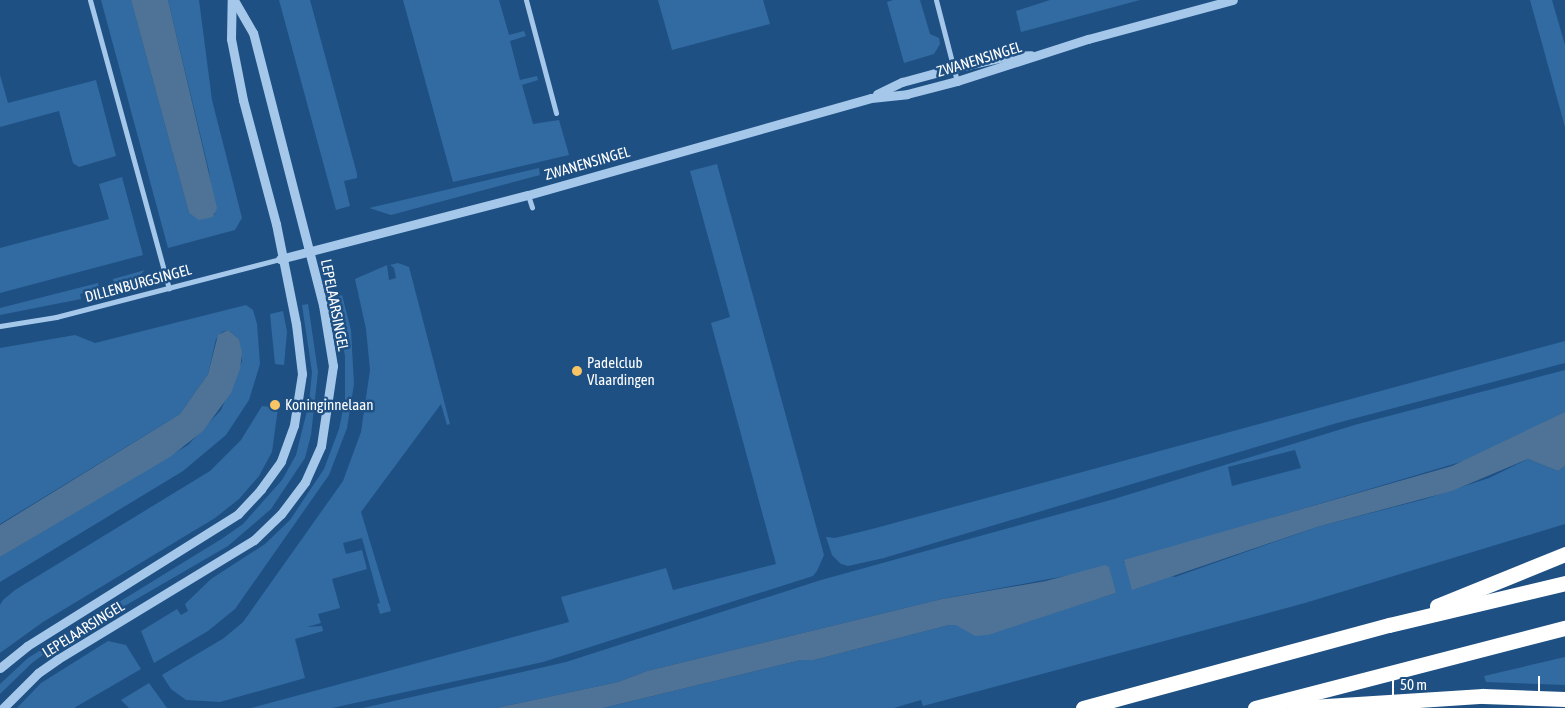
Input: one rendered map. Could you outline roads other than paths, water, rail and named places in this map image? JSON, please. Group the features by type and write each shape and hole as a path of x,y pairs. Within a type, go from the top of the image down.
{"highway":[{"path":"1389,625 1565,554"},
{"path":"1083,708 1389,625 1565,583"},
{"path":"1255,708 1565,628"},
{"path":"1295,708 1483,696 1565,699"}],"street":[{"path":"90,0 169,288"},
{"name":"LEPELAARSINGEL","path":"3,708 32,678 58,659 254,540 281,514 305,482 320,446 333,366 310,251 253,33 233,0"},
{"name":"LEPELAARSINGEL","path":"0,668 27,646 238,514 261,489 281,461 294,425 302,374 296,324 280,259 276,224 242,100 231,38 233,0"},
{"path":"526,0 556,113"},
{"path":"936,0 957,81"},
{"name":"ZWANENSINGEL","path":"280,259 528,195 870,98 907,94 957,81 1036,55 1233,0"},
{"name":"ZWANENSINGEL","path":"870,98 902,82 954,68 1008,56 1036,55"},
{"path":"528,195 532,208"},
{"name":"DILLENBURGSINGEL","path":"0,326 56,317 280,259"}],"place":[{"name":"Padelclub Vlaardingen","path":"577,371"},
{"name":"Koninginnelaan","path":"275,405"}]}
